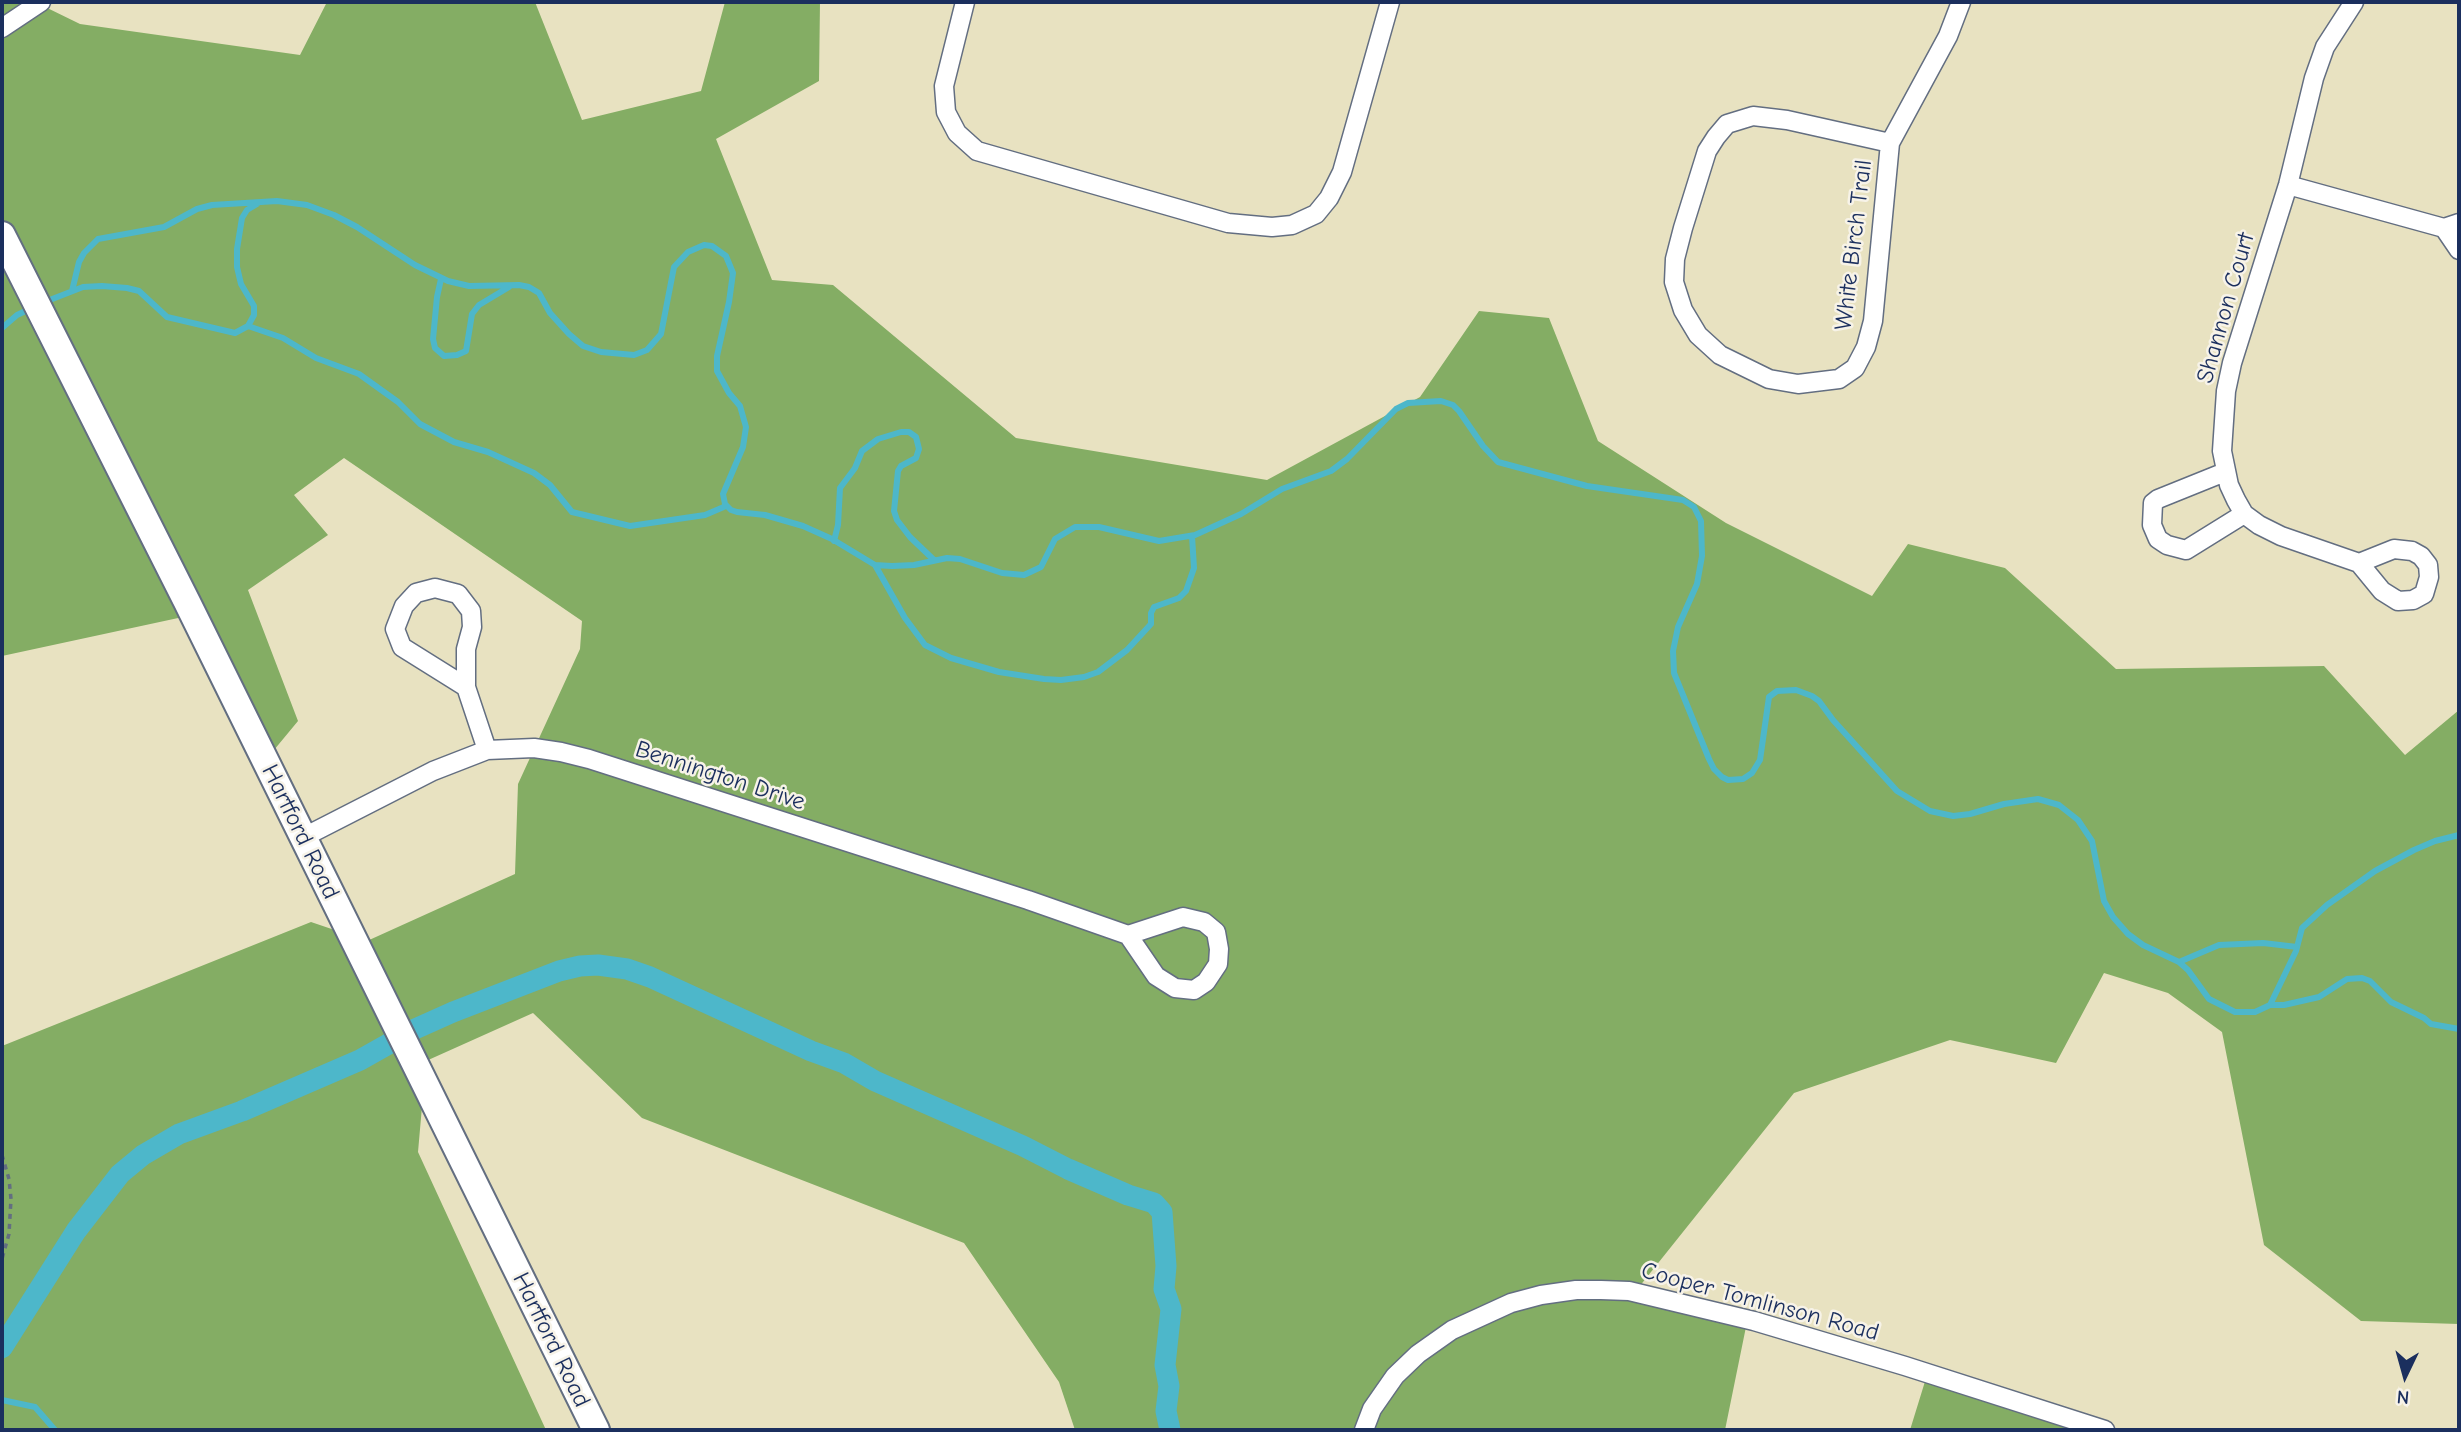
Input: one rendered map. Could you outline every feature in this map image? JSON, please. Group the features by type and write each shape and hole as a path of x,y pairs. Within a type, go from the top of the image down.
{"street":[{"path":"2,28 41,2"},
{"path":"965,2 944,86 946,111 957,133 977,151 1228,223 1251,226 1292,225 1316,214 1329,198 1342,172 1390,2"},
{"name":"White Birch Trail","path":"1890,143 1787,120 1753,116 1727,124 1716,137 1707,151 1683,228 1675,259 1674,282 1683,310 1698,335 1720,355 1769,379 1798,384 1839,379 1855,368 1866,347 1873,321 1890,143 1948,36 1961,2"},
{"name":"Shannon Court","path":"2244,514 2229,485 2222,451 2226,391 2232,363 2288,185 2314,78 2325,47 2354,2"},
{"path":"2288,185 2452,226 2459,250"},
{"name":"Hartford Road","path":"2,235 596,1430"},
{"path":"2225,472 2153,503 2152,525 2158,539 2167,545 2186,550 2244,514 2281,536 2359,563"},
{"path":"466,687 402,648 395,629 404,606 416,593 435,588 458,594 471,611 472,627 466,649 466,687 487,750"},
{"name":"Bennington Drive","path":"302,838 433,771 487,750 534,748 589,759 1028,900 1128,935"},
{"path":"1183,917 1204,922 1216,932 1218,964 1206,982 1194,990 1175,988 1156,976 1128,935 1183,917"},
{"name":"Cooper Tomlinson Road","path":"1364,1430 1372,1409 1395,1376 1418,1354 1452,1330 1511,1303 1541,1295 1601,1290 1629,1291 1754,1321 2105,1430"}],"path":[{"path":"2,1155 11,1199 9,1234 2,1259"}],"green space":[{"path":"2,2 35,2 80,24 300,55 327,2 535,2 582,120 701,91 725,2 820,2 819,81 716,139 772,280 833,285 1016,438 1267,480 1420,397 1479,311 1549,318 1598,441 1726,523 1872,596 1908,544 2005,568 2116,669 2324,666 2405,755 2459,710 2459,1324 2361,1321 2264,1245 2222,1032 2168,993 2104,973 2056,1063 1950,1040 1794,1093 1639,1287 1748,1317 1725,1430 1075,1430 1059,1382 964,1243 642,1118 533,1013 426,1061 418,1152 546,1430 2,1430 2,1046 311,922 367,941 515,874 518,784 580,649 582,621 344,458 294,495 328,535 248,590 298,721 274,750 206,612 2,656"},
{"path":"1927,1375 2097,1430 1910,1430"}],"waterway":[{"path":"72,291 79,262 98,239 164,227 197,209 212,205 277,201 307,205 334,215 415,265 448,281 469,286 529,287 539,293 550,313 583,346 601,352 634,355 647,350 661,334 674,267 688,252 704,245 712,246 726,256 733,273 717,356 717,371 740,406 746,427 743,447 723,494 725,504 737,512 765,515 803,526 832,539 875,565 914,565 947,558 960,559 1002,573 1024,575 1041,567 1055,539 1075,527 1099,527 1159,541 1195,535 1241,514 1282,489 1331,471 1347,459 1396,409 1408,403 1441,401 1453,405 1459,411 1483,446 1498,462 1587,486 1683,500 1694,507 1701,521 1702,556 1697,584 1678,627 1673,651 1674,673 1709,759 1722,777 1728,780 1743,779 1752,773 1760,760 1769,697 1777,691 1796,690 1819,701 1897,791 1930,811 1953,816 2038,799 2059,805 2078,820 2092,841 2104,901 2113,917 2128,934 2143,945 2179,962 2209,999 2235,1012 2255,1012 2270,1005 2296,951 2302,928 2327,905 2375,871 2414,850 2459,835"},
{"path":"42,303 83,287 127,288 139,291 167,317 235,333 248,326 254,315 254,306 241,284 237,249 242,218 247,210 257,204"},
{"path":"441,279 433,339 435,348 444,356 466,351 472,314 479,305 509,287"},
{"path":"2,328 17,315 32,308"},
{"path":"248,326 283,338 316,358 359,374 398,402 420,424 454,442 488,452 534,473 550,485 572,512 630,526 705,515 726,506"},
{"path":"834,541 838,525 840,488 855,468 862,451 878,439 909,432 916,437 919,449 916,458 901,466 898,471 894,511 897,520 910,537 934,560"},
{"path":"875,565 905,618 925,645 951,658 999,672 1061,680 1098,672 1127,650 1151,624 1154,607 1179,598 1186,591 1194,568 1192,536"},
{"path":"2179,962 2219,945 2263,943 2297,947"},
{"path":"2,1348 76,1231 120,1174 143,1155 179,1134 242,1111 360,1060 415,1029 453,1012 559,971 598,965 627,969 650,977 811,1051 844,1063 875,1081 1023,1146 1068,1169 1128,1195 1154,1203 1162,1212 1166,1266 1164,1289 1171,1309 1165,1365 1169,1386 1166,1411 1170,1430"},
{"path":"2270,1005 2284,1005 2319,997 2347,979 2362,978 2370,981 2391,1002 2431,1024 2459,1029"},
{"path":"2,1400 35,1407 55,1430"}]}
